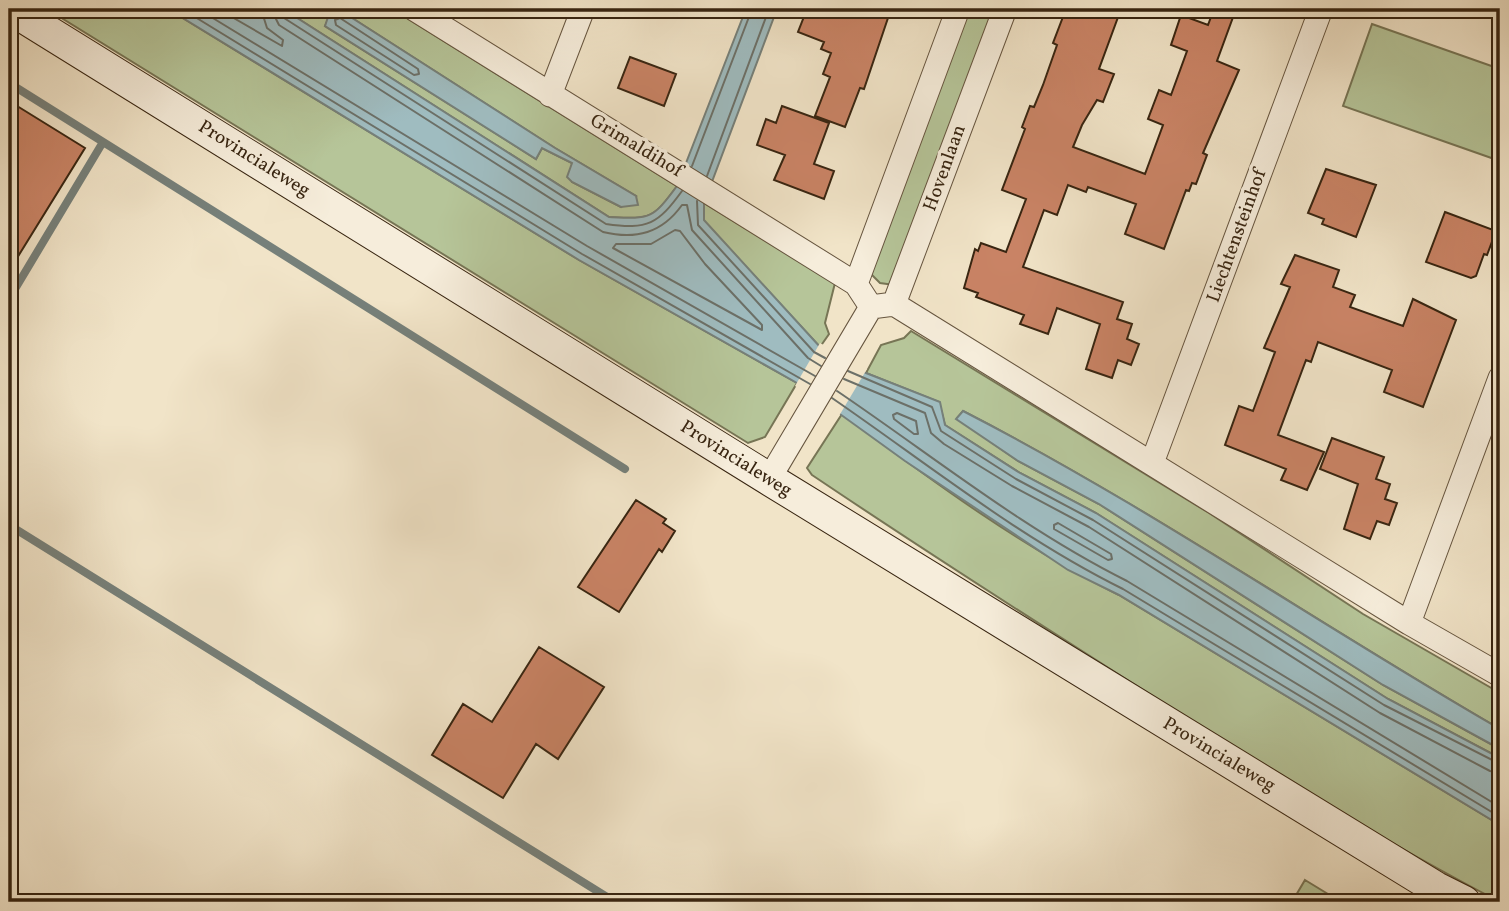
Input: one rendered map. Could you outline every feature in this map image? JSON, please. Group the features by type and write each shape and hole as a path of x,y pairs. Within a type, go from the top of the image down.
{"main road":[{"name":"Provincialeweg","path":"11,9 768,480 1436,888 1464,902"}],"street":[{"name":"Grimaldihof","path":"414,9 856,284"},
{"path":"550,94 583,9"},
{"path":"871,307 856,284 958,9"},
{"name":"Hovenlaan","path":"894,304 1005,9"},
{"name":"Liechtensteinhof","path":"1152,463 1321,9"},
{"path":"871,307 894,304 1409,623 1500,675"},
{"path":"768,480 871,307"},
{"path":"1409,623 1500,379"}],"green space":[{"path":"47,9 168,9 579,260 797,383 765,437 748,443"},
{"path":"283,9 298,9 307,15 313,9 329,17 325,26 536,159 542,148 572,163 572,182 621,207 636,196 555,148 338,9 392,9 677,186 662,205 649,215 634,218 609,217"},
{"path":"968,9 996,9 894,285 880,283 870,273"},
{"path":"1372,24 1500,69 1500,161 1343,106"},
{"path":"704,203 835,283 825,323 829,334 820,347 703,220"},
{"path":"911,331 1209,513 1363,614 1500,693 1500,729 1100,486 963,411 957,418 1018,461 1099,504 1383,685 1500,749 1500,758 1388,699 1096,513 1020,473 945,425 939,402 866,373 881,345 904,338"},
{"path":"842,414 1011,534 1119,595 1500,825 1500,902 1368,829 1239,751 812,475 807,468"},
{"path":"1305,880 1341,902 1292,902"}],"water":[{"path":"168,9 283,9 609,217 633,218 655,211 677,186 746,9 777,9 704,203 704,220 820,347 866,373 940,402 945,425 1020,473 1096,513 1388,699 1500,758 1500,825 1119,595 1068,570 905,461 797,383 579,260"},
{"path":"298,9 314,9 307,15"},
{"path":"314,9 338,9 555,148 636,196 638,205 621,207 572,182 567,177 572,163 542,148 536,159 325,26 328,17"},
{"path":"963,411 1100,486 1500,729 1500,749 1383,685 1099,504 1018,461 956,419"}],"pier":[{"path":"820,343 867,369 839,416 795,386"}],"building":[{"path":"807,9 891,9 864,89 860,88 845,127 815,116 830,77 823,74 831,53 821,49 824,42 798,32"},
{"path":"1066,9 1121,9 1099,69 1114,74 1103,102 1097,100 1073,147 1145,174 1163,125 1148,119 1159,90 1171,95 1187,51 1171,45 1181,15 1208,25 1214,9 1236,9 1217,61 1239,70 1203,153 1207,155 1196,184 1192,183 1189,191 1186,190 1164,249 1125,234 1136,204 1088,187 1086,192 1068,185 1057,215 1044,210 1023,267 1123,302 1117,319 1132,324 1127,339 1139,344 1131,365 1118,360 1112,378 1086,369 1100,324 1057,308 1048,334 1020,324 1024,315 976,297 978,293 964,288 975,249 978,251 981,243 1006,252 1026,199 1002,190 1025,129 1022,127 1030,106 1034,107 1043,85 1057,45 1053,43"},
{"path":"630,57 676,74 664,106 618,88"},
{"path":"9,101 85,148 9,271"},
{"path":"782,106 829,123 814,164 834,171 824,199 774,180 785,155 757,145 766,119 776,123"},
{"path":"1326,169 1376,185 1356,237 1322,224 1324,219 1308,213"},
{"path":"1445,212 1496,231 1476,276 1471,278 1426,262"},
{"path":"1295,255 1339,270 1333,287 1355,295 1350,307 1403,326 1413,299 1456,320 1423,407 1384,392 1392,370 1318,342 1311,362 1306,360 1278,435 1324,452 1307,490 1281,480 1286,469 1225,445 1239,406 1253,411 1275,352 1264,348 1290,287 1281,284"},
{"path":"1332,438 1384,457 1376,479 1390,484 1385,499 1397,503 1389,525 1377,521 1370,539 1344,529 1358,484 1320,469"},
{"path":"636,500 666,519 663,523 675,531 662,552 659,549 619,612 578,587"},
{"path":"539,647 604,687 558,759 536,744 503,798 432,755 463,704 492,722"}],"waterway":[{"path":"9,83 625,469"},
{"path":"9,299 103,142"},
{"path":"9,525 615,902"}]}
